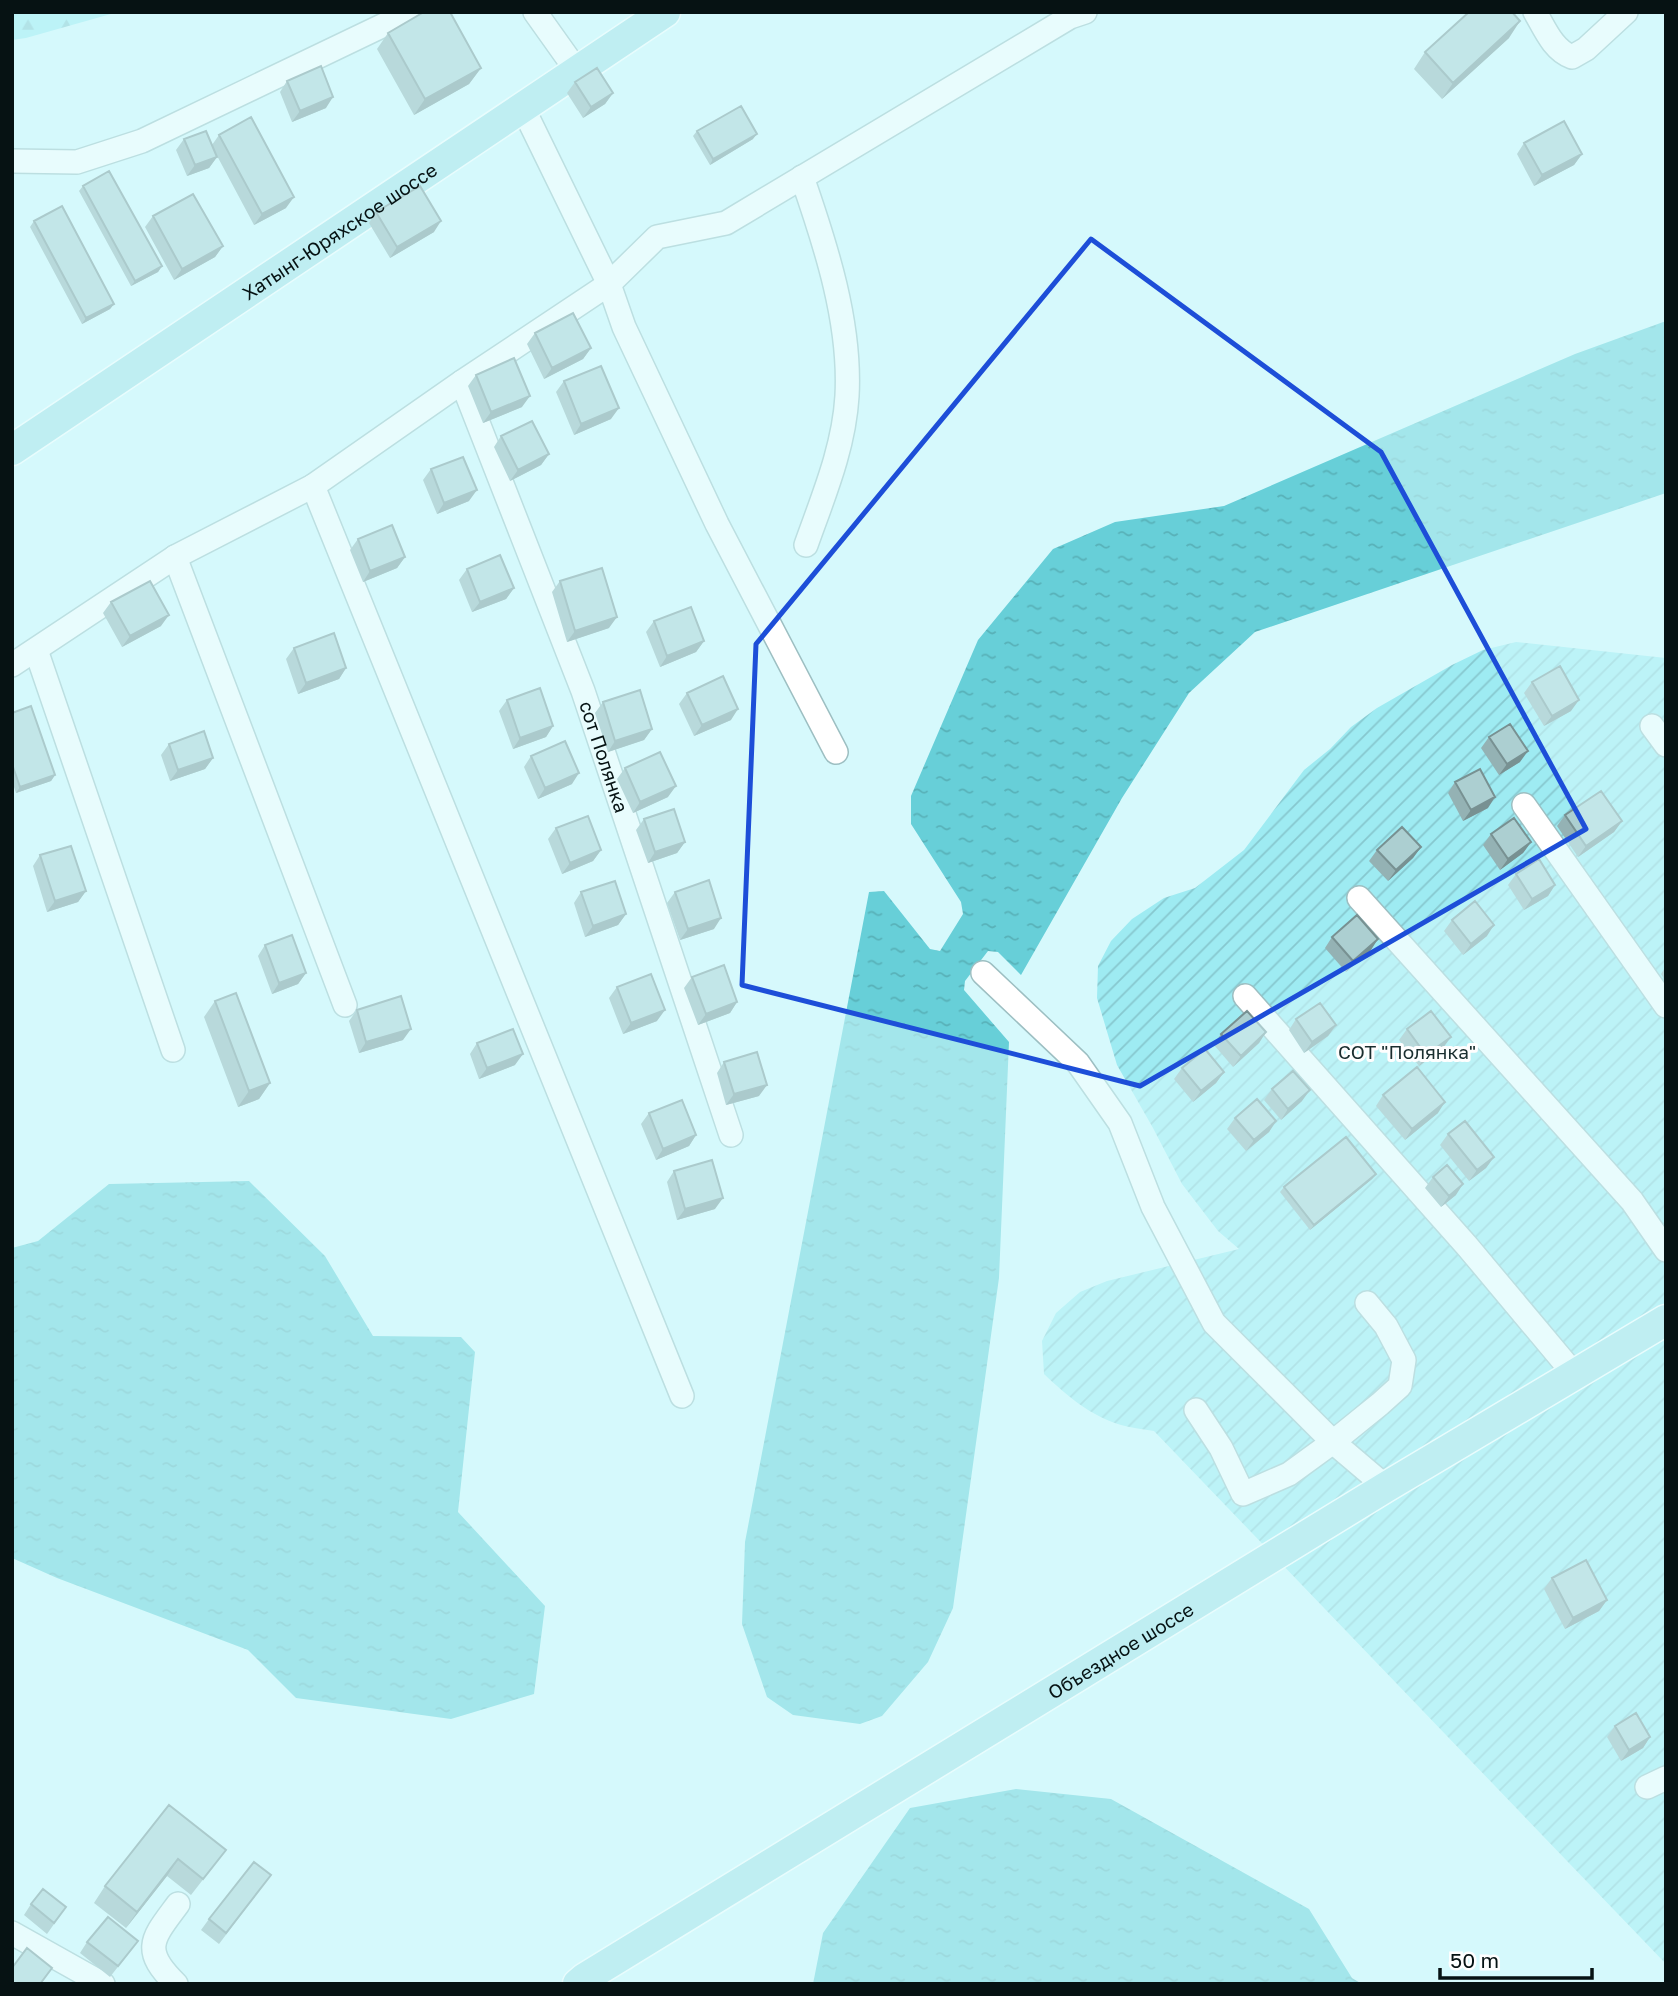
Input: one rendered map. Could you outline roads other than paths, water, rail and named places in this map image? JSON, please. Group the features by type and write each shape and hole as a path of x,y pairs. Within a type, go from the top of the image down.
{"main road":[{"name":"Хатынг-Юряхское шоссе","path":"12,450 578,71 648,16"},
{"name":"Объездное шоссе","path":"578,1984 1386,1487 1666,1320"}],"street":[{"path":"12,161 77,162 142,141 411,12"},
{"path":"535,12 578,71"},
{"path":"12,665 175,557 313,486 609,284 657,237 726,223 1070,17 1085,12"},
{"path":"1535,12 1552,42 1562,54 1572,57 1586,49 1626,12"},
{"path":"523,108 609,284 624,327 717,524 836,752"},
{"path":"802,177 822,236 847,355 847,398 842,434 831,475 806,545"},
{"name":"сот Полянка","path":"462,382 583,691 731,1136"},
{"path":"313,486 682,1396"},
{"path":"175,557 345,1005"},
{"path":"36,650 173,1050"},
{"path":"1652,726 1666,746"},
{"path":"1524,805 1666,1006"},
{"path":"1359,898 1632,1201 1666,1250"},
{"path":"983,973 1078,1062 1120,1123 1153,1207 1214,1323 1333,1442 1386,1487"},
{"path":"1245,996 1467,1246 1575,1375"},
{"path":"1196,1410 1221,1448 1243,1494 1289,1474 1333,1442 1400,1386 1404,1360 1386,1326 1367,1303"},
{"path":"176,1984 157,1962 152,1947 156,1933 178,1903"},
{"path":"12,1933 103,1984"}],"water":[{"path":"1666,321 1666,493 1255,632 1189,693 1122,798 1021,975 998,952 988,951 965,981 964,990 1009,1042 999,1278 953,1608 928,1662 882,1716 860,1724 793,1715 767,1697 742,1624 745,1542 869,892 884,891 930,949 940,951 963,914 961,902 911,824 911,796 978,640 1053,549 1115,522 1224,506 1575,354"},
{"path":"249,1181 325,1256 373,1336 461,1337 475,1352 458,1512 545,1606 534,1694 451,1719 296,1698 248,1650 57,1578 12,1558 12,1248 38,1241 109,1184"},
{"path":"1016,1789 1111,1799 1309,1909 1352,1978 1362,1984 813,1984 823,1933 910,1808"}],"park label":[{"name":"СОТ \"Полянка\"","path":"1407,1051"}]}
